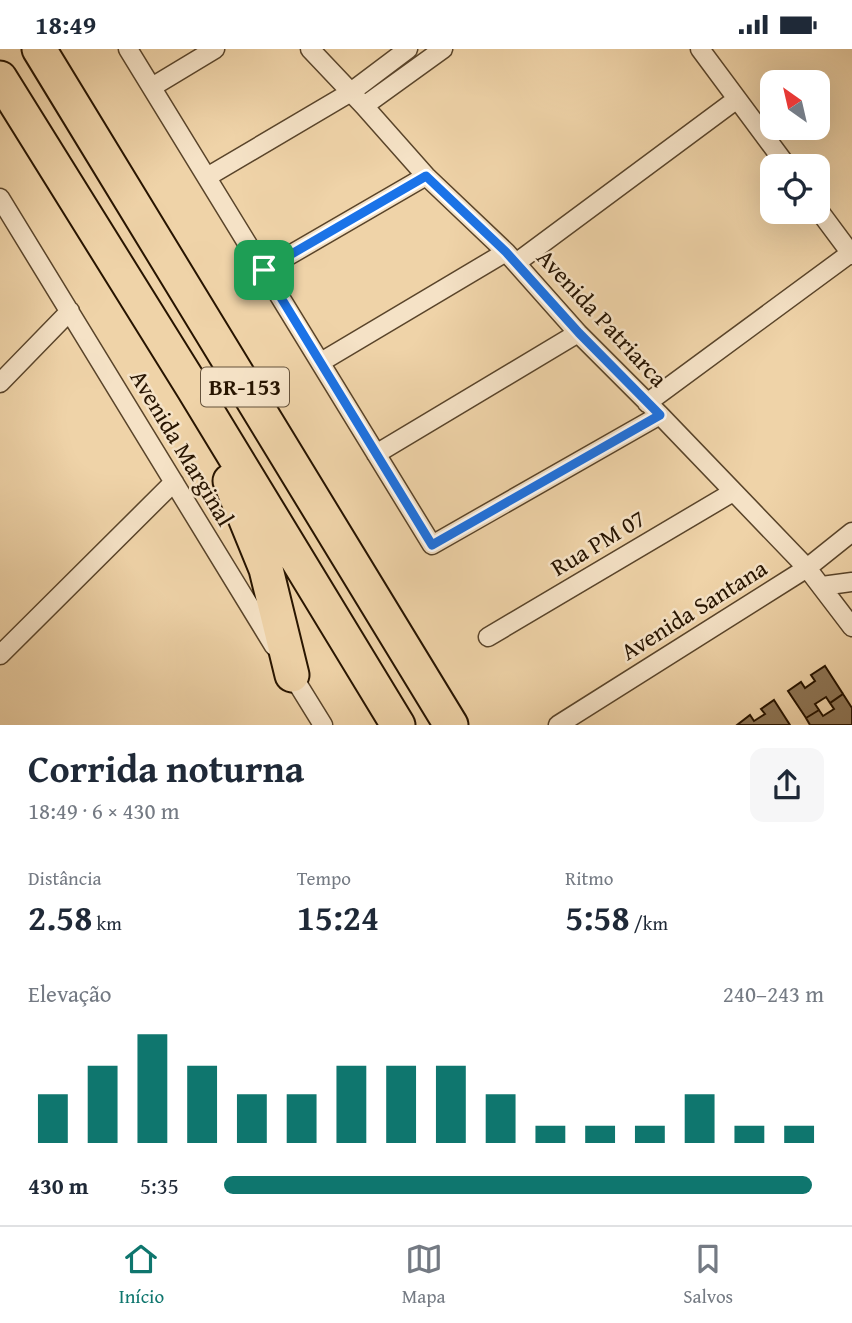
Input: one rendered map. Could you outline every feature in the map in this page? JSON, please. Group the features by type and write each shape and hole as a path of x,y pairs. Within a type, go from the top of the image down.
{"highway":[{"name":"BR-153","path":"39,49 451,725"},
{"name":"BR-153","path":"0,78 398,725"},
{"path":"192,388 266,569 292,675"}],"street":[{"path":"128,49 432,545 654,409 852,253 829,224"},
{"path":"152,87 215,49"},
{"name":"Avenida Patriarca","path":"310,49 365,106 426,176 511,258 579,333 807,568 852,627"},
{"path":"207,177 351,92 408,49"},
{"path":"365,106 443,49"},
{"path":"700,49 777,154"},
{"path":"321,362 511,258 737,99"},
{"path":"264,270 426,176"},
{"name":"Avenida Marginal","path":"0,198 323,725"},
{"path":"0,383 70,311"},
{"path":"376,454 579,333"},
{"path":"0,655 174,482"},
{"name":"Rua PM 07","path":"488,637 733,492"},
{"name":"Avenida Santana","path":"558,725 807,568 852,532"},
{"path":"821,586 852,582"}],"building":[{"path":"825,666 843,694 830,703 826,697 815,704 819,710 806,718 788,691 801,682 805,688 815,681 811,675"},
{"path":"843,694 852,708 852,725 810,725 806,718 819,710 823,716 834,709 830,703"},
{"path":"774,700 790,725 737,725 750,715 754,721 765,714 761,709"}],"route":[{"path":"426,176 506,252 579,333 660,415 432,545 264,270 426,176"}]}
